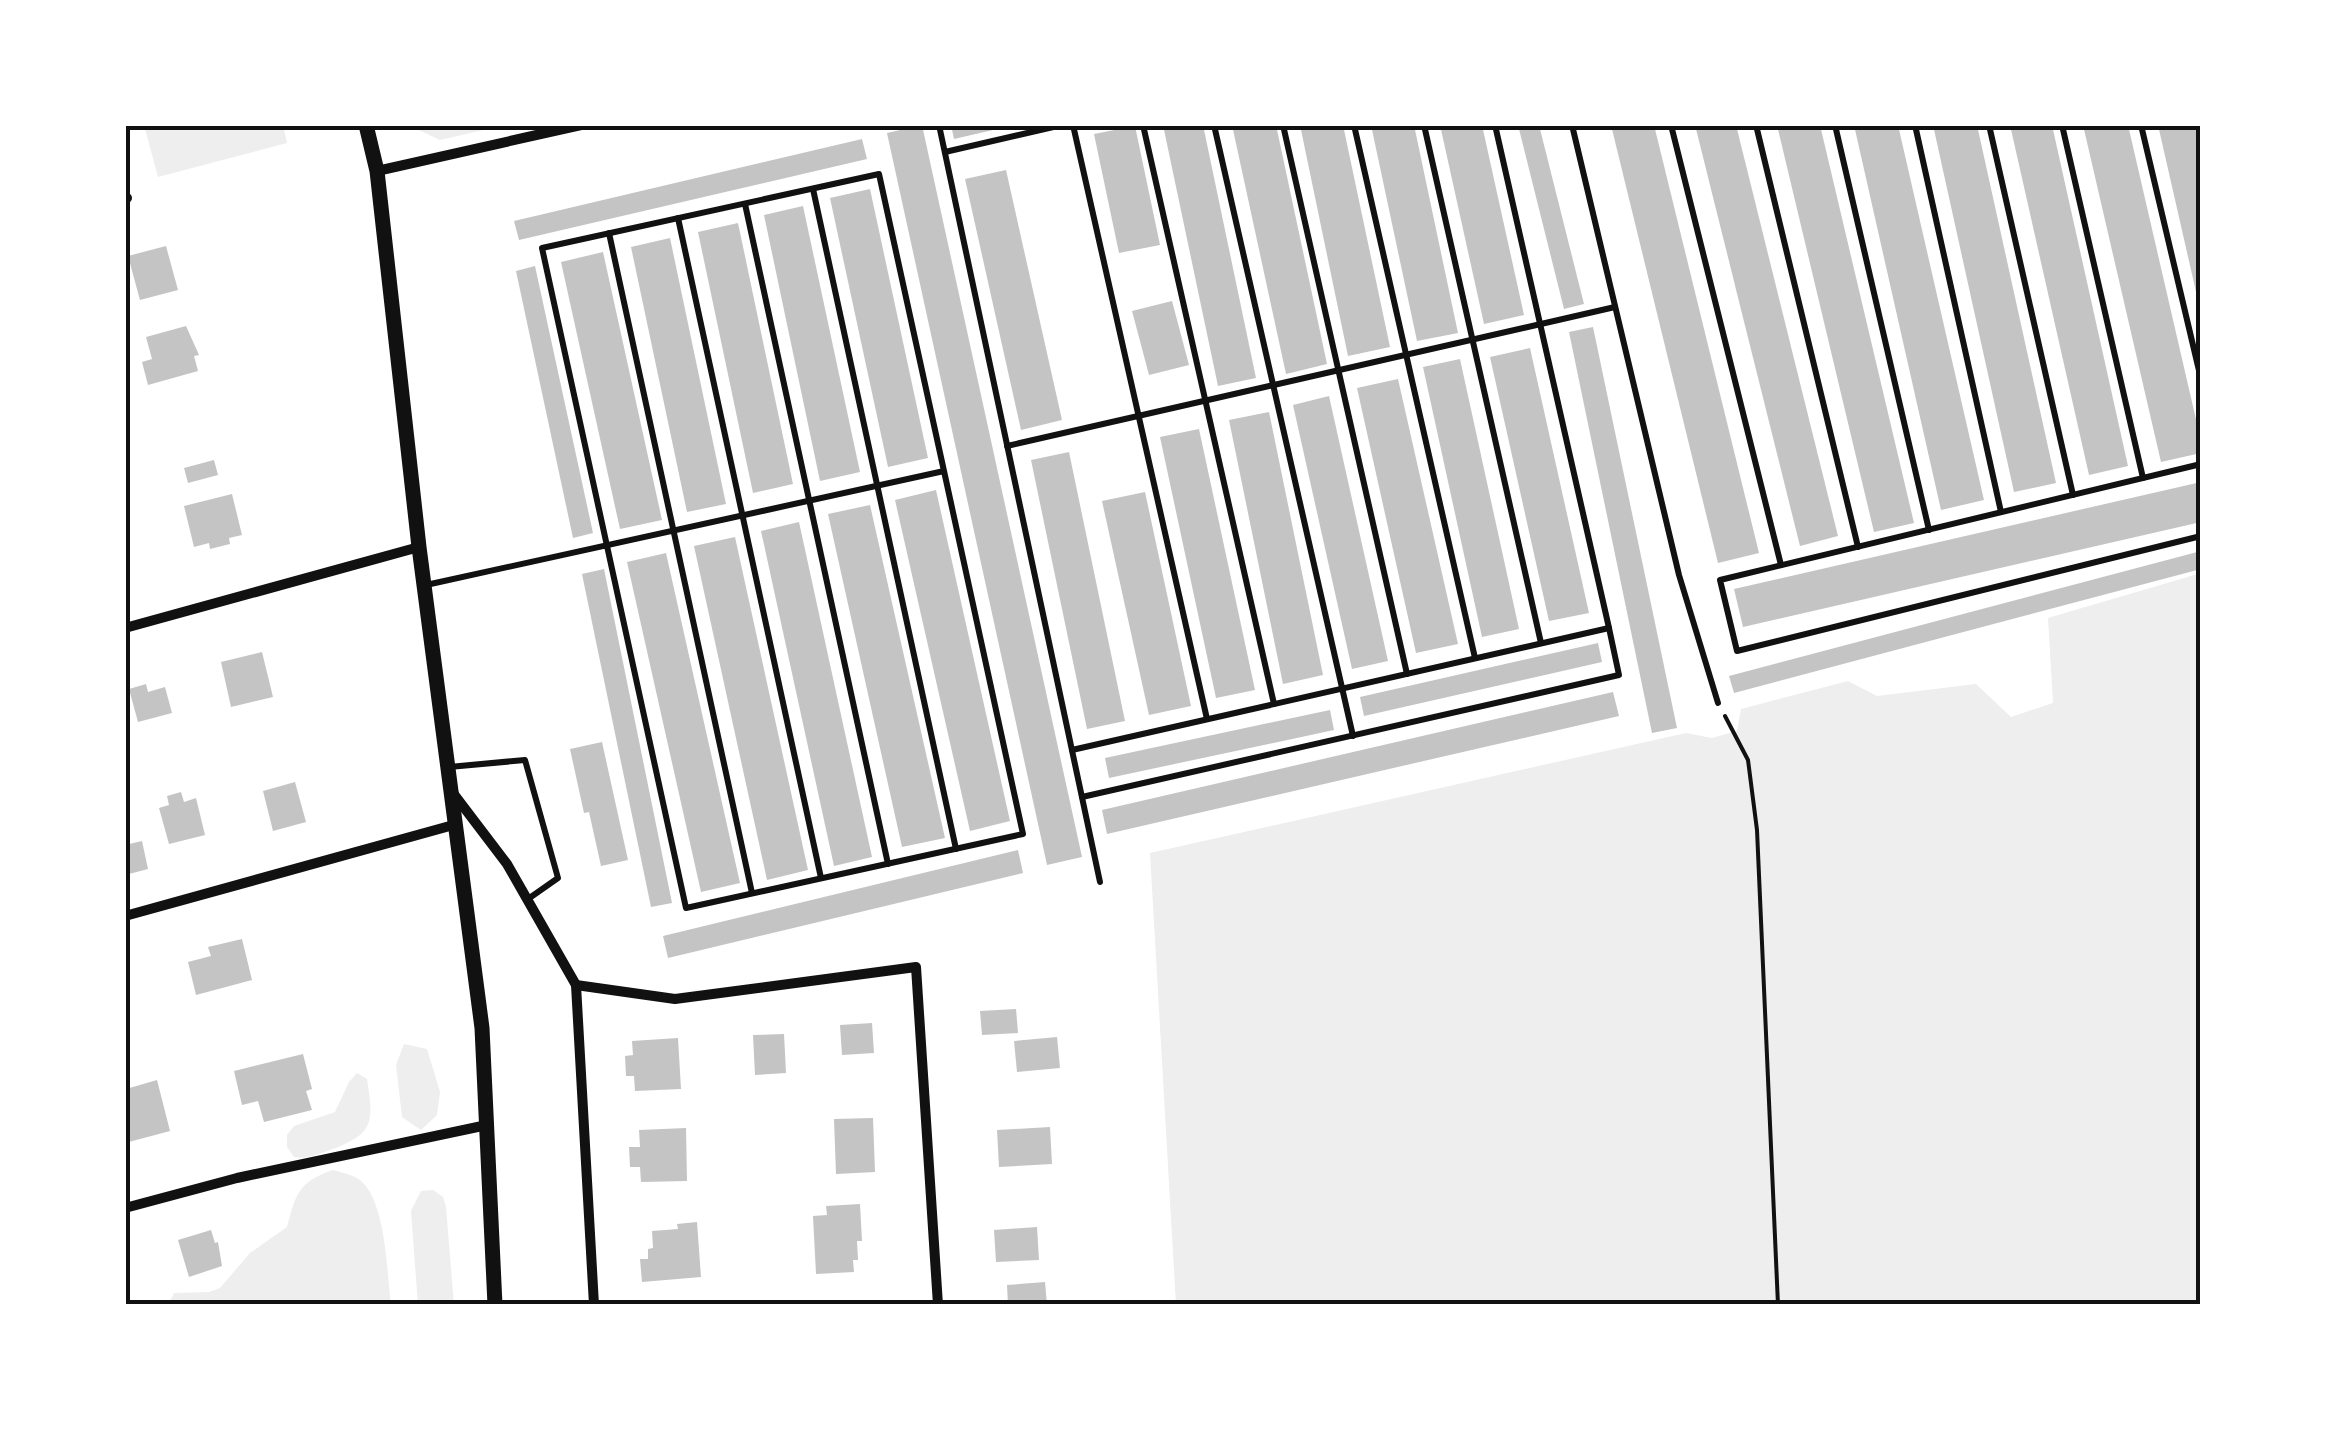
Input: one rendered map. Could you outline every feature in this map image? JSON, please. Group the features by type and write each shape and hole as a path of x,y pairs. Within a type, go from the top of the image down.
{"street":[{"path":"366,125 377,170 419,548 482,1028 495,1305"},
{"path":"377,170 581,125"},
{"path":"125,628 419,548"},
{"path":"453,793 506,864 576,986 594,1305"},
{"path":"125,916 458,824"},
{"path":"576,986 675,999 916,967 938,1305"},
{"path":"125,1208 237,1178 486,1125"}],"lane":[{"path":"939,125 1100,882"},
{"path":"944,152 1062,125"},
{"path":"1072,125 1207,720"},
{"path":"1144,125 1274,704"},
{"path":"1214,125 1352,736"},
{"path":"1282,125 1406,674"},
{"path":"1354,125 1475,658"},
{"path":"1424,125 1541,644"},
{"path":"1082,798 1619,675 1495,125"},
{"path":"1572,125 1679,575 1718,704"},
{"path":"1671,125 1782,565"},
{"path":"1756,125 1858,547"},
{"path":"1835,125 1929,530"},
{"path":"1915,125 2001,512"},
{"path":"1989,125 2073,494"},
{"path":"2062,125 2143,478"},
{"path":"2141,125 2201,379"},
{"path":"879,174 1022,834 686,908 542,248 745,204 879,174"},
{"path":"812,189 956,848"},
{"path":"745,204 888,864"},
{"path":"678,218 822,878"},
{"path":"609,234 752,893"},
{"path":"1007,446 1615,307"},
{"path":"2201,464 1720,580 1737,651 2201,536"},
{"path":"424,585 944,472"},
{"path":"1072,750 1608,628"},
{"path":"449,767 525,760 558,878 527,900"}],"path":[{"path":"1718,704 1748,760 1757,830 1778,1305"}],"shaded area":[{"path":"144,125 283,125 287,143 158,177"},
{"path":"408,125 505,125 440,140"},
{"path":"2201,573 2201,1305 1176,1305 1150,853 1686,733 1712,738 1737,731 1741,709 1848,681 1877,696 1976,684 2011,717 2053,703 2048,618"},
{"path":"404,1044 427,1049 440,1092 437,1115 421,1130 402,1117 396,1065"},
{"path":"357,1073 367,1079 369,1093 370,1115 364,1131 333,1149 309,1157 294,1157 287,1147 287,1135 294,1126 335,1112"},
{"path":"333,1170 349,1174 370,1192 381,1222 391,1305 168,1305 174,1293 220,1288 250,1253 287,1227 296,1198 305,1185"},
{"path":"433,1190 443,1197 446,1207 454,1305 418,1305 411,1211 421,1191"}],"building":[{"path":"922,125 1082,857 1047,865 887,133"},
{"path":"951,125 1006,125 1006,127 954,139"},
{"path":"1163,125 1203,125 1256,378 1218,386"},
{"path":"1232,125 1276,125 1327,364 1286,374"},
{"path":"1300,125 1343,125 1390,347 1348,356"},
{"path":"1371,125 1414,125 1458,333 1417,341"},
{"path":"1440,125 1482,125 1524,315 1484,324"},
{"path":"1518,125 1539,125 1584,304 1564,309"},
{"path":"1611,125 1654,125 1759,553 1718,563"},
{"path":"1695,125 1736,125 1838,536 1800,546"},
{"path":"1777,125 1820,125 1914,523 1874,532"},
{"path":"1854,125 1898,125 1984,500 1941,510"},
{"path":"1933,125 1977,125 2056,483 2014,492"},
{"path":"2010,125 2052,125 2128,466 2089,475"},
{"path":"2083,125 2128,125 2201,453 2161,462"},
{"path":"2158,125 2200,125 2201,305 2199,305"},
{"path":"1135,126 1160,245 1119,253 1094,134"},
{"path":"862,139 867,159 519,240 514,221"},
{"path":"1006,170 1062,420 1021,430 965,179"},
{"path":"870,189 928,458 888,467 830,198"},
{"path":"803,206 860,472 820,481 764,215"},
{"path":"738,223 793,484 753,493 698,232"},
{"path":"670,238 726,504 687,512 631,247"},
{"path":"166,246 178,290 140,300 128,256"},
{"path":"603,252 662,520 620,529 561,262"},
{"path":"535,266 593,533 573,538 516,271"},
{"path":"1172,301 1189,365 1149,375 1132,311"},
{"path":"186,326 199,355 194,356 198,371 148,385 142,362 152,359 146,337"},
{"path":"1593,327 1677,728 1652,733 1569,332"},
{"path":"1530,348 1589,613 1549,621 1490,357"},
{"path":"1460,359 1519,629 1482,637 1423,367"},
{"path":"1398,379 1458,644 1416,653 1357,388"},
{"path":"1329,396 1388,661 1352,669 1293,405"},
{"path":"1269,412 1323,675 1283,684 1229,420"},
{"path":"1199,429 1255,690 1216,698 1160,437"},
{"path":"1069,452 1125,721 1087,729 1031,460"},
{"path":"214,460 218,475 188,483 184,468"},
{"path":"2201,482 2201,522 1743,627 1734,589"},
{"path":"936,490 1010,821 970,831 895,500"},
{"path":"1145,492 1191,706 1149,715 1102,501"},
{"path":"232,494 242,535 229,538 230,544 210,549 209,543 194,547 184,506"},
{"path":"870,505 945,838 902,847 828,514"},
{"path":"799,522 872,857 834,866 761,531"},
{"path":"735,537 808,870 767,880 694,546"},
{"path":"2201,551 2201,569 1734,693 1729,676"},
{"path":"666,553 740,883 701,892 627,562"},
{"path":"604,569 672,903 651,907 582,574"},
{"path":"1598,643 1602,662 1364,716 1360,697"},
{"path":"262,652 273,697 231,707 221,662"},
{"path":"146,684 148,692 165,687 172,713 138,722 129,689"},
{"path":"1613,692 1619,716 1107,834 1102,810"},
{"path":"1330,710 1334,730 1109,778 1105,758"},
{"path":"602,742 628,860 601,866 570,749"},
{"path":"295,782 306,822 273,831 263,791"},
{"path":"181,792 184,802 196,798 205,835 169,844 159,808 169,805 167,796"},
{"path":"142,841 148,869 125,875 125,845"},
{"path":"1018,850 1023,873 668,958 663,936"},
{"path":"242,939 252,980 196,995 188,962 211,956 208,947"},
{"path":"1016,1009 1018,1033 982,1035 980,1011"},
{"path":"872,1023 874,1053 842,1055 840,1025"},
{"path":"784,1034 786,1073 755,1075 753,1035"},
{"path":"1057,1037 1060,1068 1017,1072 1014,1041"},
{"path":"678,1038 681,1089 635,1091 634,1076 626,1076 625,1056 633,1055 632,1041"},
{"path":"303,1054 312,1089 306,1091 312,1110 264,1122 258,1101 242,1105 234,1071"},
{"path":"157,1080 170,1131 125,1143 125,1102 129,1101 126,1089"},
{"path":"873,1118 875,1172 836,1174 834,1119"},
{"path":"1050,1127 1052,1164 999,1167 997,1130"},
{"path":"686,1128 687,1181 641,1182 640,1167 630,1167 629,1147 640,1147 639,1130"},
{"path":"860,1204 862,1241 857,1241 854,1272 816,1274 813,1216 827,1215 826,1206"},
{"path":"697,1222 701,1277 642,1282 640,1259 648,1259 648,1249 653,1248 652,1231 678,1229 677,1224"},
{"path":"1037,1227 1039,1260 996,1262 994,1230"},
{"path":"211,1230 215,1243 218,1242 222,1266 189,1277 178,1240"},
{"path":"1045,1282 1047,1305 1008,1305 1007,1285"}]}
